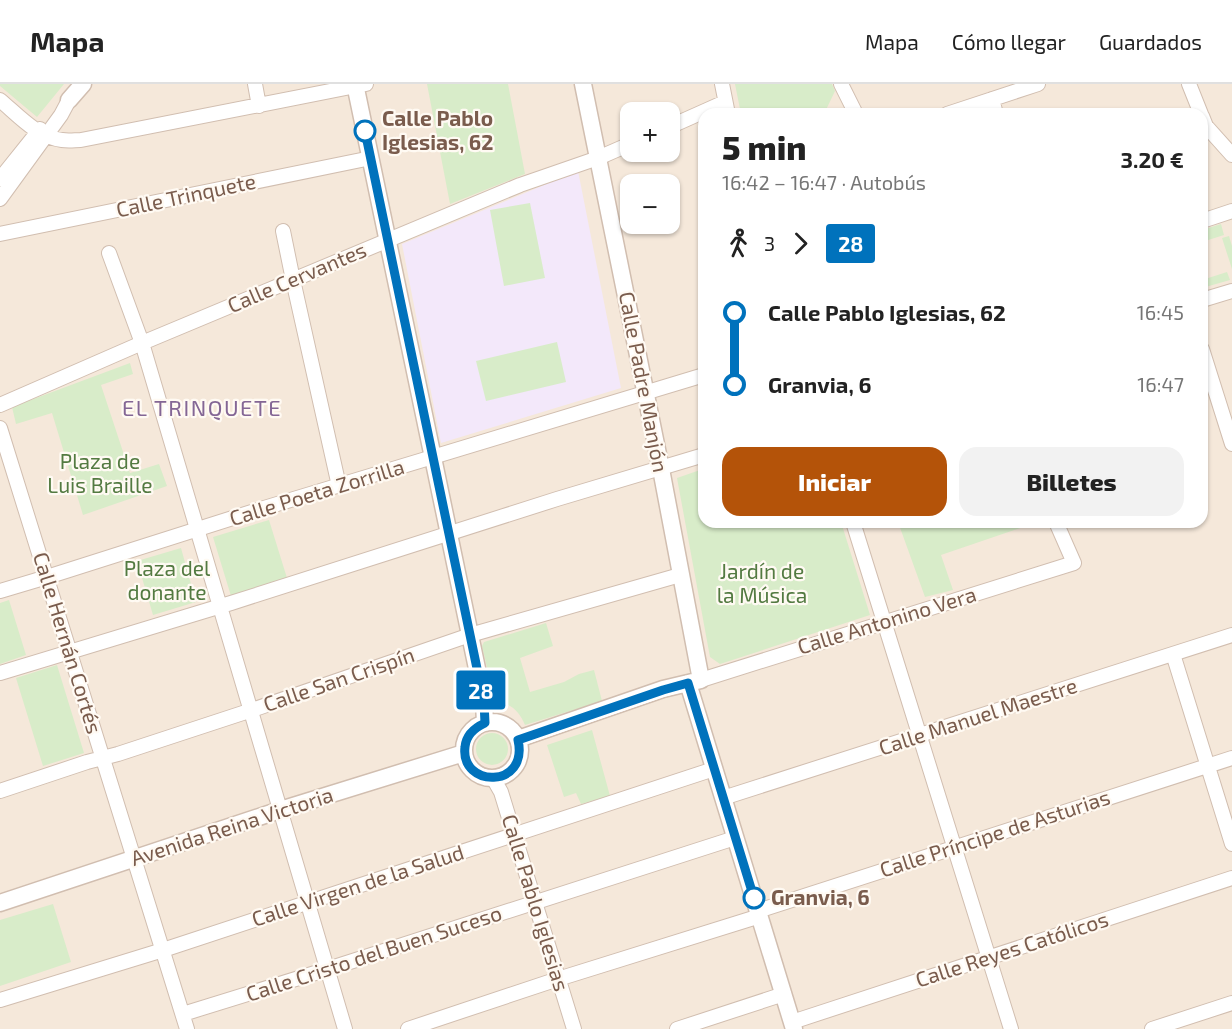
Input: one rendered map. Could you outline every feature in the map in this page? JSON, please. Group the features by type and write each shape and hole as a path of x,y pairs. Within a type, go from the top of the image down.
{"street":[{"path":"0,180 42,134 82,84"},
{"path":"255,84 259,106"},
{"name":"Calle Padre Manjón","path":"583,84 661,469 680,575 694,682 714,769 793,1026"},
{"path":"722,84 727,108"},
{"path":"842,84 853,108"},
{"path":"965,108 1038,84"},
{"path":"1189,84 1197,108"},
{"path":"0,100 42,134 63,140 81,140 359,85 371,158 484,702 485,723"},
{"path":"992,99 994,108"},
{"path":"680,123 698,118"},
{"path":"1208,128 1232,155"},
{"path":"0,199 42,134"},
{"name":"Calle Cervantes","path":"0,405 520,185 620,148"},
{"name":"Calle Trinquete","path":"0,234 371,158"},
{"path":"1208,219 1232,211"},
{"path":"284,231 339,486"},
{"path":"109,253 142,343 345,1029"},
{"path":"1208,298 1232,291"},
{"path":"1208,368 1232,444"},
{"name":"Calle Poeta Zorrilla","path":"0,591 264,508 698,377"},
{"name":"Calle Hernán Cortés","path":"0,428 188,1029"},
{"path":"0,673 698,457"},
{"path":"855,528 1011,1029"},
{"name":"Calle Antonino Vera","path":"694,682 1074,562 1059,528"},
{"name":"Calle San Crispín","path":"0,791 252,710 470,635 680,575"},
{"name":"Calle Manuel Maestre","path":"723,798 1232,635"},
{"path":"1173,654 1232,844"},
{"path":"518,740 663,690 694,682"},
{"path":"485,723 503,724 515,733 518,740 520,748 516,765 502,776 493,778 477,774 466,761 464,753 467,737 485,723"},
{"name":"Avenida Reina Victoria","path":"0,903 280,810 464,753"},
{"name":"Calle Príncipe de Asturias","path":"408,1029 1232,758"},
{"name":"Calle Virgen de la Salud","path":"0,1000 163,950 714,769"},
{"name":"Calle Pablo Iglesias","path":"493,778 501,792 574,1029"},
{"name":"Calle Cristo del Buen Suceso","path":"183,1014 735,838"},
{"name":"Calle Reyes Católicos","path":"793,1026 989,958 1232,879"},
{"path":"677,1029 784,994"},
{"path":"1152,1029 1232,1003"}],"shaded area":[{"path":"0,84 1232,84 1232,1029 0,1029"},
{"path":"578,171 621,388 441,443 402,244"}],"green space":[{"path":"0,84 64,84 37,117"},
{"path":"427,84 508,84 525,174 450,204"},
{"path":"735,84 832,84 835,91 827,108 740,108"},
{"path":"530,203 545,278 504,286 490,210"},
{"path":"1221,224 1224,235 1208,240 1208,228"},
{"path":"1229,236 1232,246 1232,269 1222,238"},
{"path":"1227,272 1230,280 1208,286 1208,278"},
{"path":"557,342 566,382 486,401 476,361"},
{"name":"Plaza de Luis Braille","path":"130,363 133,374 101,385 130,473 159,464 167,486 83,515 52,413 16,424 12,407"},
{"name":"Jardín de la Música","path":"698,471 698,528 843,528 870,615 720,664 710,657 677,478"},
{"path":"269,520 287,578 231,596 213,537"},
{"path":"900,528 1020,528 941,555 953,590 925,597"},
{"name":"Plaza del donante","path":"181,548 196,602 153,615 137,561"},
{"path":"9,600 26,655 0,664 0,603"},
{"path":"546,623 553,646 520,658 530,692 594,670 602,701 525,725 514,709 506,704 495,702 482,646 484,642"},
{"path":"57,665 84,753 43,766 16,678"},
{"path":"592,730 610,796 581,804 576,793 564,797 547,745"},
{"path":"492,733 503,738 508,749 503,760 492,765 481,760 476,749 481,738"},
{"path":"53,904 71,962 0,986 0,920"}],"bus line":[{"name":"28","path":"365,131 484,702 485,723 478,726 467,737 464,753 466,761 477,774 493,778 502,776 516,765 520,748 518,740 688,683 754,898"}],"place":[{"name":"Calle Pablo Iglesias, 62","path":"365,131"},
{"name":"Granvia, 6","path":"754,898"}],"district":[{"name":"EL TRINQUETE","path":"202,408"}]}
